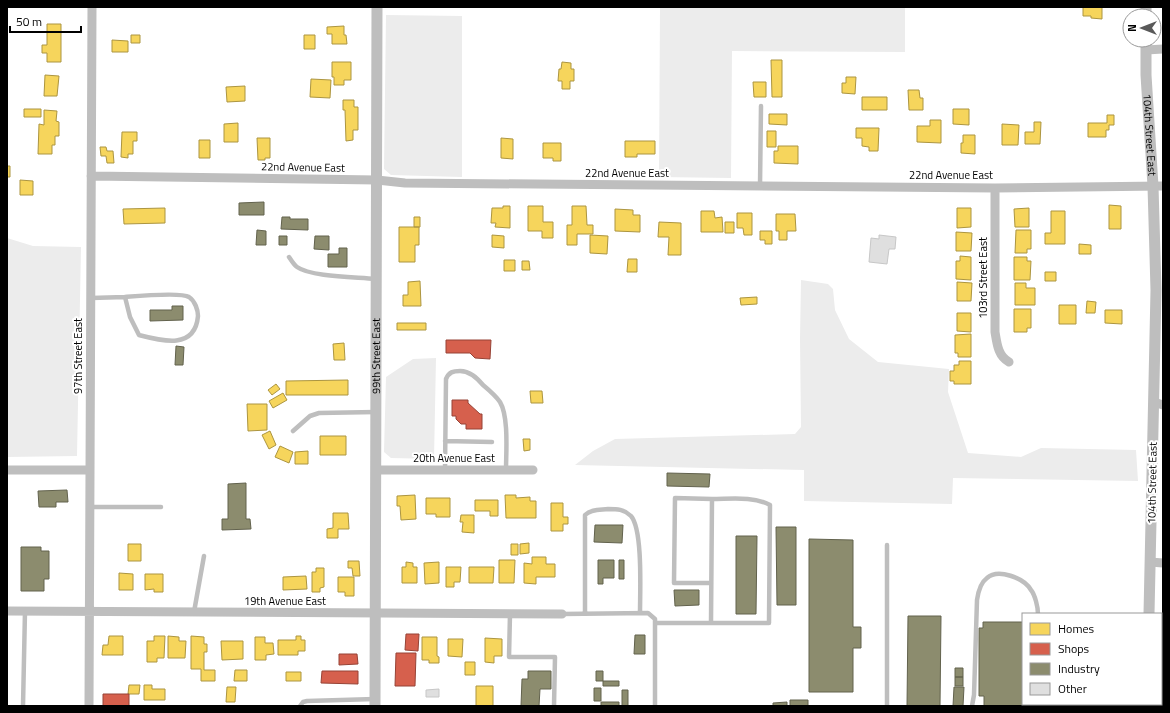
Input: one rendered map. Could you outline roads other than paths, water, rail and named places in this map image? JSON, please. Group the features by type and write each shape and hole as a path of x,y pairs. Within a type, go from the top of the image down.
{"street":[{"name":"97th Street East","path":"89,706 92,7"},
{"name":"99th Street East","path":"375,703 377,7"},
{"name":"104th Street East","path":"1146,48 1146,75 1158,186 1156,290 1158,403 1150,562 1150,613"},
{"name":"22nd Avenue East","path":"91,176 377,180 405,183 996,188 1158,186"},
{"name":"103rd Street East","path":"996,188 995,332 1002,357 1010,362"},
{"path":"7,470 90,470"},
{"name":"20th Avenue East","path":"376,470 533,470"},
{"path":"1150,562 1163,563"},
{"name":"19th Avenue East","path":"7,611 562,614"}],"lane":[{"path":"760,186 761,106"},
{"path":"289,257 296,267 306,271 338,276 377,279"},
{"path":"90,298 176,294 189,297 195,303 198,313 197,324 191,335 182,340 163,341 139,335 130,317 125,297"},
{"path":"445,470 446,379 448,374 452,371 466,371 476,378 497,398 503,408 505,421 506,470"},
{"path":"293,431 310,416 319,413 376,412"},
{"path":"445,441 492,442"},
{"path":"655,623 769,623 770,505 757,500 675,498 674,583 711,583"},
{"path":"711,623 712,499"},
{"path":"90,506 161,507"},
{"path":"585,613 585,515 590,511 616,509 621,510 632,517 636,526 639,539 640,613"},
{"path":"887,545 887,706"},
{"path":"194,612 204,556"},
{"path":"972,706 974,695 977,600 979,589 987,578 996,574 1008,574 1031,589 1038,612"},
{"path":"23,706 25,611"},
{"path":"562,614 648,613 655,619 655,706"},
{"path":"510,614 510,657 555,658 554,706"},
{"path":"300,706 303,702 307,701 375,703"}]}
